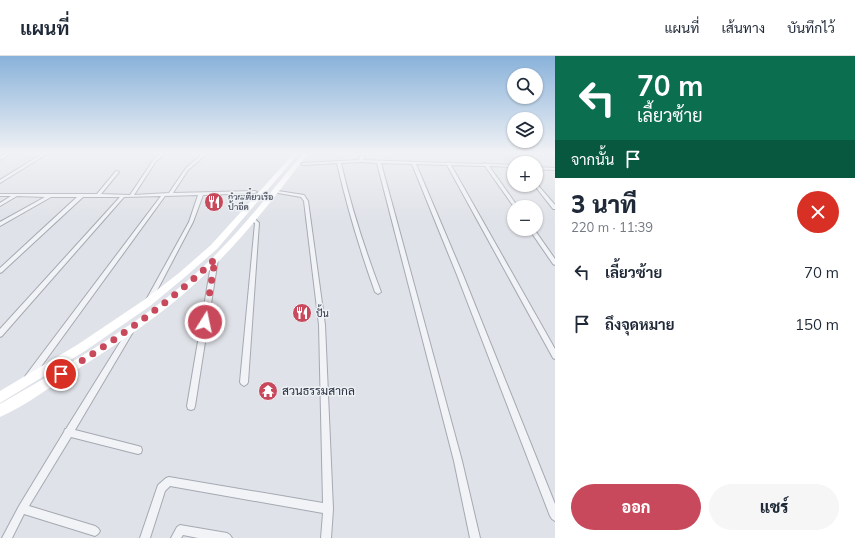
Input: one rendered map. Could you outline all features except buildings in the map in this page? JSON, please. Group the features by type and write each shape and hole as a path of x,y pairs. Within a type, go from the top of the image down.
{"main road":[{"path":"182,275 270,174"},
{"path":"0,397 24,384 147,303 182,275 214,247 278,174"},
{"path":"227,247 288,174"},
{"path":"3,409 88,357 136,324 194,279 280,192 294,174"}],"street":[{"path":"0,182 12,174"},
{"path":"98,196 115,174"},
{"path":"131,196 145,174"},
{"path":"24,384 183,174"},
{"path":"341,174 344,189 368,266 378,292"},
{"path":"382,174 458,461 475,538"},
{"path":"417,174 460,275 555,516"},
{"path":"454,174 555,356"},
{"path":"493,174 511,200"},
{"path":"0,195 131,196 255,192"},
{"path":"280,192 302,196 306,202 322,325 328,509 326,538"},
{"path":"542,192 555,208"},
{"path":"147,303 191,222 201,194"},
{"path":"0,205 16,195"},
{"path":"0,224 50,196"},
{"path":"0,272 81,196"},
{"path":"0,334 123,196"},
{"path":"244,382 257,223 253,220"},
{"path":"536,236 555,263"},
{"path":"191,406 215,259"},
{"path":"7,538 22,509 68,432 136,324"},
{"path":"0,416 3,409"},
{"path":"68,432 138,450"},
{"path":"145,538 161,488 169,481 328,509"},
{"path":"22,509 95,531"},
{"path":"176,538 180,530 227,538"}],"place":[{"name":"ก๋วยเตี๋ยวเรือ ป้าอี๊ด","path":"214,202"},
{"name":"ปั้น","path":"302,313"},
{"name":"สวนธรรมสากล","path":"268,391"}],"route":[{"path":"61,374 155,310 194,279 215,259 205,322"}]}
